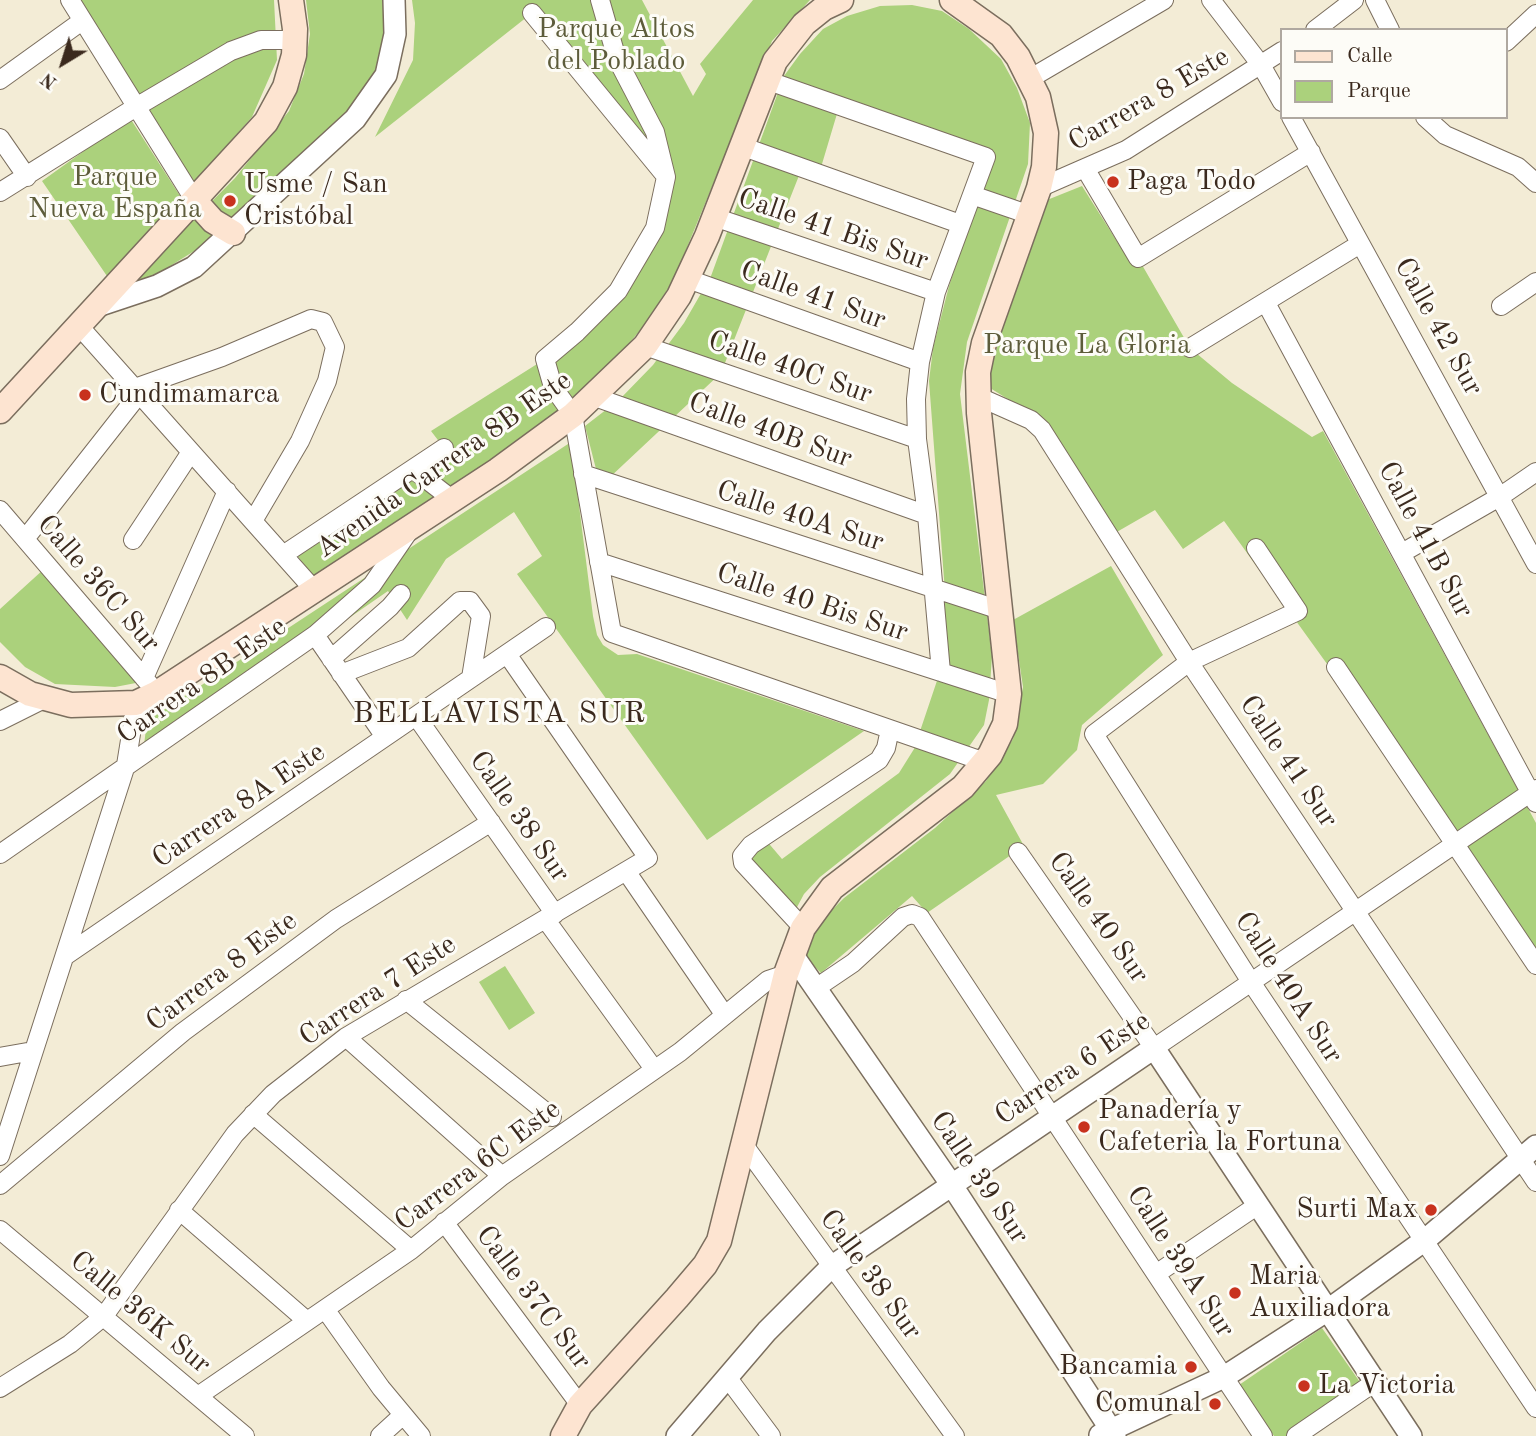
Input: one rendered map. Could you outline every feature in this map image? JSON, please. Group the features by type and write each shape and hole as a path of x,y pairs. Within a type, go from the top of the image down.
{"main road":[{"path":"0,411 266,122 288,79 296,40 291,0"},
{"name":"Avenida Carrera 8B Este","path":"146,691 315,591 453,500 595,397 645,346 688,279 766,80 789,40 824,8 841,0"},
{"path":"571,1420 713,1254 724,1227 789,964 803,928 832,888 951,797 985,762 1005,723 1009,694 977,396 984,343 1039,188 1044,167 1046,133 1031,78 1001,35 952,0"},
{"path":"195,201 213,221 233,233"},
{"path":"0,677 44,699 93,706 146,691"}],"street":[{"path":"70,0 195,201"},
{"path":"97,306 180,275 201,262 355,120 381,86 393,50 394,0"},
{"path":"600,0 617,59 655,132 666,177 655,228 618,291 545,359 553,387 573,415 612,633 985,762"},
{"path":"1031,78 1164,0"},
{"path":"1210,0 1261,65 1280,98"},
{"path":"1318,28 1354,0"},
{"path":"1375,0 1389,28"},
{"path":"532,13 666,177"},
{"path":"1508,40 1536,13"},
{"path":"0,80 82,21"},
{"path":"0,192 232,51 261,40 296,40"},
{"name":"Carrera 8 Este","path":"1039,188 1086,170 1134,145 1280,52"},
{"path":"766,80 986,156 936,292 920,362 917,439 927,515 941,672"},
{"name":"Calle 42 Sur","path":"1292,119 1536,564"},
{"path":"1430,119 1445,135 1518,167 1536,184"},
{"path":"0,138 27,177"},
{"path":"741,146 960,224"},
{"path":"1086,170 1138,258 1311,152"},
{"path":"972,195 1030,215"},
{"name":"Calle 41 Bis Sur","path":"714,217 936,292"},
{"path":"1189,348 1360,244"},
{"name":"Calle 41 Sur","path":"688,279 920,362"},
{"path":"1502,306 1536,282"},
{"name":"Calle 41B Sur","path":"1266,303 1534,795"},
{"path":"25,539 137,391 311,319 323,322 335,347 327,381 300,441 253,521"},
{"path":"79,326 315,591"},
{"name":"Calle 40C Sur","path":"645,346 917,439"},
{"name":"Calle 41 Sur","path":"977,396 1031,420 1042,430 1189,662 1356,911 1529,1153 1536,1182"},
{"name":"Calle 40B Sur","path":"595,397 927,515"},
{"path":"283,555 444,448"},
{"path":"133,540 191,452"},
{"path":"413,469 453,500"},
{"path":"1402,552 1501,496 1536,472"},
{"name":"Calle 40A Sur","path":"583,474 1000,610"},
{"path":"0,1156 126,765 146,691 227,491"},
{"name":"Calle 36C Sur","path":"0,509 146,691"},
{"name":"Carrera 8B Este","path":"0,854 315,635 372,585 411,528"},
{"path":"1189,662 1298,611 1255,548"},
{"name":"Calle 40 Bis Sur","path":"600,562 1009,694"},
{"path":"336,667 401,594"},
{"path":"336,667 408,648 425,636 451,607 460,601 470,601 481,615 471,678"},
{"name":"Carrera 8A Este","path":"65,956 546,627"},
{"path":"315,635 385,737"},
{"name":"Carrera 7 Este","path":"0,1388 70,1343 104,1316 234,1134 253,1114 346,1037 648,858 506,654"},
{"name":"Calle 40A Sur","path":"1189,662 1094,734 1251,982 1536,1408"},
{"path":"1336,667 1536,965"},
{"path":"0,721 44,699"},
{"name":"Calle 38 Sur","path":"416,716 491,822 550,917 654,1069"},
{"path":"803,928 743,863 742,856 751,845 878,760 886,748 890,729"},
{"name":"Carrera 6 Este","path":"677,1436 806,1289 831,1267 1455,844 1534,795"},
{"name":"Carrera 8 Este","path":"0,1185 183,1032 336,919 491,822"},
{"name":"Calle 40 Sur","path":"1018,852 1154,1048 1411,1436"},
{"path":"626,871 724,1014"},
{"name":"Calle 39A Sur","path":"816,988 853,963 909,914 922,918 1263,1436"},
{"name":"Carrera 6C Este","path":"198,1396 411,1250 502,1176 654,1069 789,964"},
{"name":"Calle 39 Sur","path":"789,964 816,988 951,1184 1108,1434"},
{"path":"406,1000 552,1117"},
{"path":"346,1037 502,1176"},
{"path":"0,1057 33,1051"},
{"path":"253,1114 411,1250"},
{"name":"Calle 38 Sur","path":"744,1145 955,1436"},
{"path":"1108,1434 1224,1377 1328,1310 1425,1240 1529,1153"},
{"path":"1156,1274 1258,1205"},
{"path":"179,1210 307,1321"},
{"name":"Calle 37C Sur","path":"444,1222 571,1420"},
{"name":"Calle 36K Sur","path":"0,1230 245,1436"},
{"path":"326,1309 380,1388 421,1436"},
{"path":"727,1377 771,1436"},
{"path":"1296,1436 1375,1382"},
{"path":"380,1436 403,1415"}],"green space":[{"path":"79,0 274,0 277,60 252,117 192,185"},
{"path":"306,0 387,0 384,52 372,86 352,110 199,248 148,280 127,287 235,178 289,111 304,74 310,34"},
{"name":"Parque Altos del Poblado","path":"412,0 642,0 693,96 706,74 700,64 753,0 810,0 772,41 674,279 647,322 606,371 552,418 317,581 292,549 444,448 431,431 545,359 638,259 666,177 532,13 375,137 413,60 415,23"},
{"path":"912,5 942,11 969,29 1001,59 1017,88 1030,123 1028,164 967,342 960,394 992,656 989,700 984,725 950,774 820,877 804,894 796,909 744,854 765,839 782,859 899,773 914,749 945,657 945,592 929,381 933,348 949,286 994,152 842,97 819,174 802,168 721,373 608,479 596,469 585,426 620,399 653,365 684,323 711,276 784,76 800,54 823,29 847,16 880,6"},
{"name":"Parque Nueva España","path":"130,118 182,199 109,279 42,181"},
{"name":"Parque La Gloria","path":"1082,186 1130,262 1138,258 1190,348 1232,383 1312,437 1323,431 1536,823 1536,954 1224,521 1183,549 1155,510 1115,533 1040,419 990,388 990,373 1003,324 1042,202"},
{"path":"571,442 593,616 597,635 603,645 618,655 637,654 864,731 707,840 517,574 542,556 514,512 446,559 407,620 388,591 142,761 147,721"},
{"path":"1111,566 1163,655 1082,725 1077,750 1043,784 996,795 1024,846 927,913 912,896 821,973 803,955 809,936 844,898 935,828 986,781 1013,739 1023,687 1013,620"},
{"path":"44,569 141,682 115,687 55,684 25,667 0,642 0,609"},
{"path":"505,966 535,1013 509,1030 479,982"},
{"path":"1322,1328 1362,1385 1288,1436 1274,1436 1239,1385"}],"place":[{"name":"Paga Todo","path":"1113,182"},
{"name":"Usme / San Cristóbal","path":"230,201"},
{"name":"Cundimamarca","path":"85,395"},
{"name":"Panadería y Cafeteria la Fortuna","path":"1084,1127"},
{"name":"Surti Max","path":"1431,1210"},
{"name":"Maria Auxiliadora","path":"1235,1293"},
{"name":"Bancamia","path":"1191,1367"},
{"name":"La Victoria","path":"1304,1386"},
{"name":"Comunal","path":"1215,1404"}],"district":[{"name":"BELLAVISTA SUR","path":"500,714"}]}
